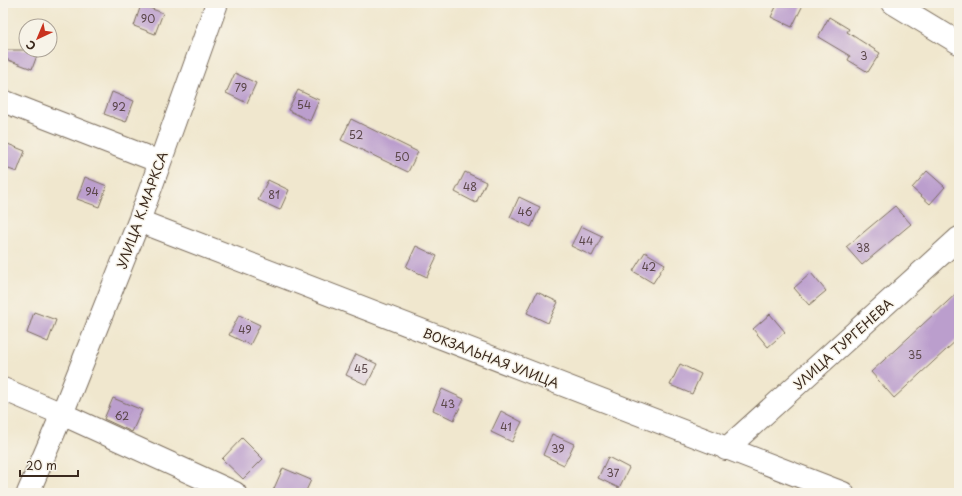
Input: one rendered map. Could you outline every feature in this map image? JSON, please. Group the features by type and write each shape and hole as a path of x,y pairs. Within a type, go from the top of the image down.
{"street":[{"name":"УЛИЦА К.МАРКСА","path":"28,493 62,414 139,221 217,3"},
{"path":"893,3 959,43"},
{"path":"3,101 160,162"},
{"name":"ВОКЗАЛЬНАЯ УЛИЦА","path":"139,221 843,493"},
{"name":"УЛИЦА ТУРГЕНЕВА","path":"726,449 959,238"},
{"path":"3,389 62,414 235,493"}],"building":[{"path":"778,3 804,3 792,27 771,17"},
{"path":"141,5 163,13 155,34 134,26"},
{"path":"829,17 849,29 847,32 880,53 868,72 848,60 850,56 818,37"},
{"path":"3,50 18,50 18,58 36,58 32,69 3,58"},
{"path":"235,73 256,83 247,103 226,93"},
{"path":"298,90 319,100 310,121 288,110"},
{"path":"112,92 134,101 126,122 104,114"},
{"path":"351,119 418,152 408,172 341,140"},
{"path":"3,142 25,151 17,172 3,167"},
{"path":"927,171 945,187 930,204 912,188"},
{"path":"465,172 486,182 476,203 455,192"},
{"path":"85,177 107,186 99,207 77,199"},
{"path":"268,180 289,190 280,210 258,200"},
{"path":"519,197 540,207 531,227 510,217"},
{"path":"895,206 911,224 862,265 846,247"},
{"path":"581,226 602,236 592,256 571,246"},
{"path":"416,246 437,256 427,277 406,267"},
{"path":"645,252 665,264 653,283 633,271"},
{"path":"811,273 826,291 809,305 794,288"},
{"path":"959,291 959,338 894,398 871,372"},
{"path":"537,292 558,302 548,323 527,313"},
{"path":"34,312 56,320 48,342 27,333"},
{"path":"770,314 785,332 768,347 753,329"},
{"path":"239,315 260,325 250,345 229,335"},
{"path":"356,354 377,364 367,385 346,375"},
{"path":"680,364 701,374 692,394 670,385"},
{"path":"442,389 464,399 454,420 433,410"},
{"path":"113,398 142,410 132,432 104,419"},
{"path":"501,411 522,422 512,442 491,432"},
{"path":"552,434 574,444 564,465 543,455"},
{"path":"242,438 263,459 243,479 222,459"},
{"path":"608,457 629,468 619,488 598,478"},
{"path":"283,468 311,480 305,493 272,493"}]}
